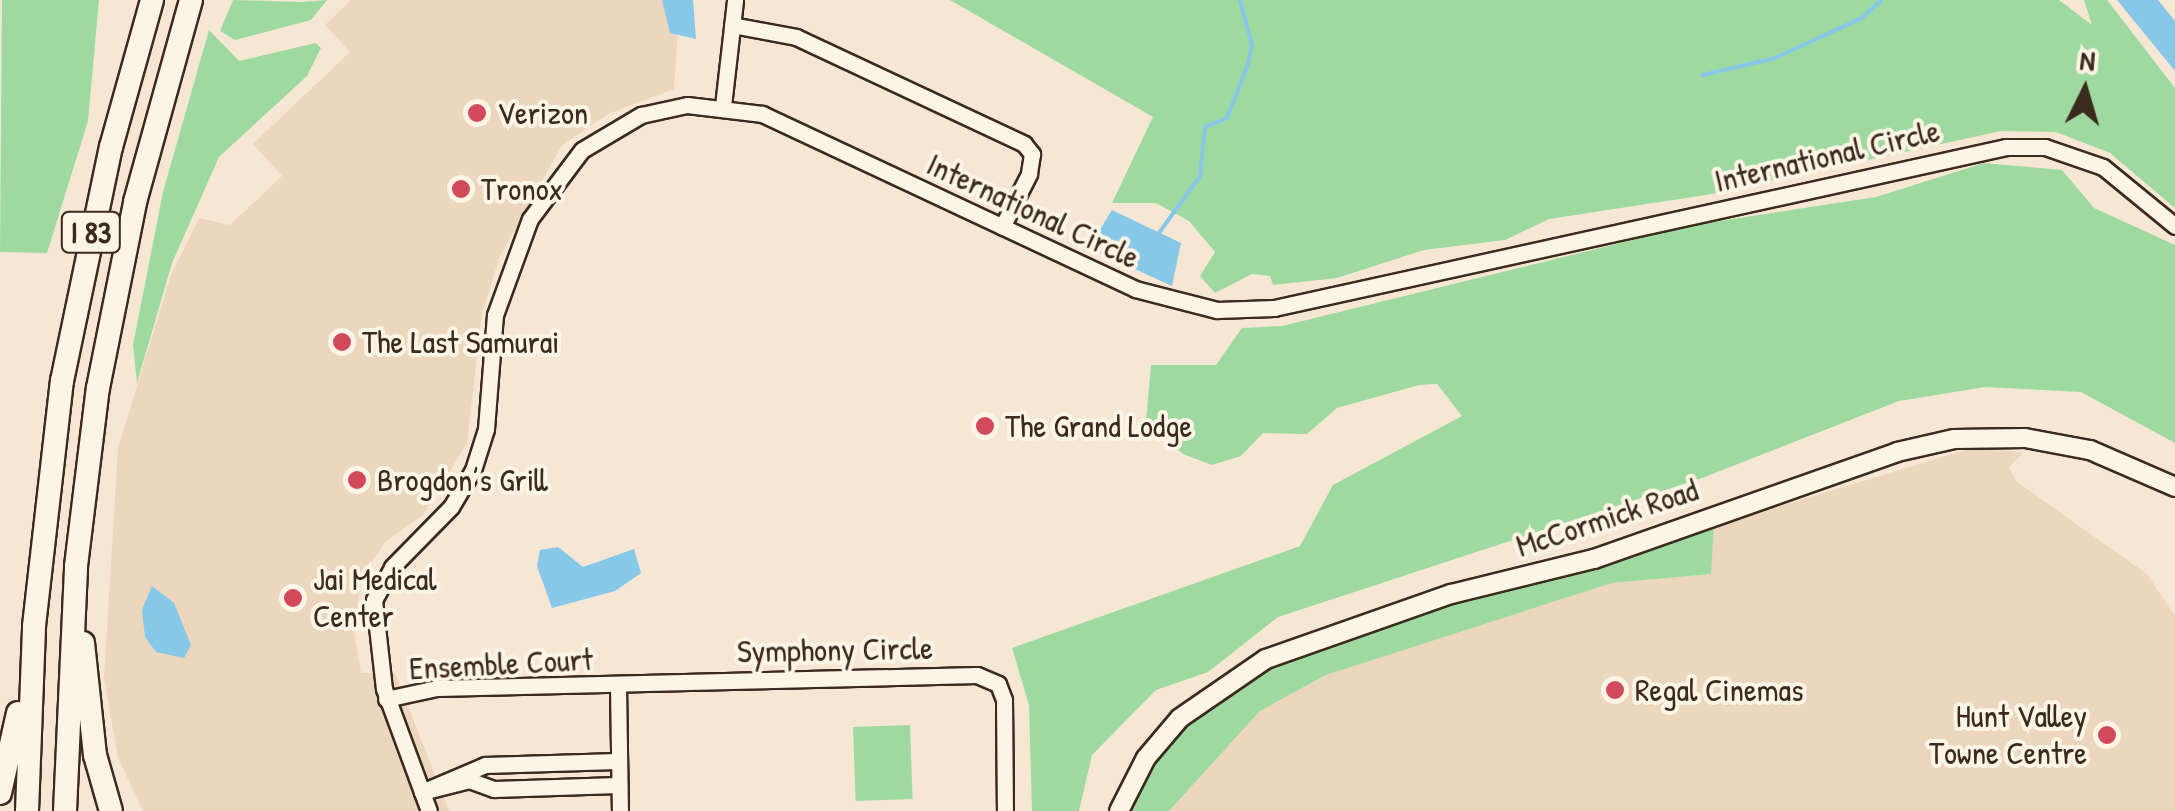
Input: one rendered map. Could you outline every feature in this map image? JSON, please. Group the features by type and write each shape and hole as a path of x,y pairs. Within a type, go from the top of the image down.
{"highway":[{"name":"I 83","path":"27,811 34,626 72,326 152,0"},
{"name":"I 83","path":"64,811 76,566 122,260 191,0"},
{"path":"76,566 84,574 87,696 111,811"},
{"path":"0,793 34,626"}],"main road":[{"name":"McCormick Road","path":"1119,811 1146,758 1180,718 1266,659 1451,594 1594,560 1897,452 1954,439 2025,438 2090,450 2175,487"}],"street":[{"path":"723,106 735,0"},
{"path":"732,25 796,37 1024,144 1032,154 1029,174 1002,227"},
{"name":"International Circle","path":"429,811 386,699 374,645 374,600 400,555 451,507 474,470 486,430 496,315 530,219 568,164 610,130 661,109 723,106 780,121 1154,297 1250,311 2006,146 2045,147 2104,166 2175,226"},
{"name":"Symphony Circle","path":"618,686 985,676 1004,700 1005,811"},
{"path":"618,686 620,811"},
{"name":"Ensemble Court","path":"386,699 437,688 618,686"},
{"path":"422,792 468,775 617,761"},
{"path":"468,775 494,789 618,785"}],"shaded area":[{"path":"351,0 680,0 674,89 608,114 562,145 500,256 482,313 467,443 423,515 386,541 362,576 354,631 361,673 395,673 449,811 143,811 118,758 104,678 118,448 171,275 199,218 230,225 282,176 253,144 350,52 325,25"},
{"path":"1969,449 2024,452 2009,467 2016,481 2147,574 2175,616 2175,811 1169,811 1260,711 1326,675 1612,583 1710,574 1714,526"}],"green space":[{"path":"2,0 99,0 88,121 47,253 0,252"},
{"path":"233,0 327,0 311,20 235,40 220,31"},
{"path":"950,0 2059,0 2092,25 2084,0 2107,0 2175,88 2175,208 2110,153 2056,132 2001,131 1712,194 1549,219 1505,240 1424,250 1337,278 1273,285 1270,276 1252,274 1215,293 1200,276 1215,252 1189,221 1156,203 1112,203 1153,117"},
{"path":"209,30 239,61 316,43 321,48 307,76 219,157 172,263 137,383 133,345 163,192"},
{"path":"1984,163 2062,170 2094,208 2175,245 2175,443 2081,392 1985,387 1899,401 1702,478 1278,617 1208,672 1156,690 1092,755 1079,811 1032,811 1029,705 1012,648 1300,546 1333,485 1462,416 1437,384 1419,385 1337,408 1307,434 1263,433 1241,456 1212,465 1183,454 1146,422 1151,365 1216,365 1242,328 1282,326 1694,225 1876,197"},
{"path":"1714,526 1711,574 1612,583 1326,675 1260,711 1169,811 1128,811 1140,779 1184,723 1233,684 1357,634"},
{"path":"910,725 913,799 856,801 853,727"}],"water":[{"path":"662,0 693,0 696,39 670,33"},
{"path":"2117,0 2158,0 2175,21 2175,71"},
{"path":"1112,210 1181,243 1172,286 1100,253 1094,239"},
{"path":"558,547 583,567 634,549 641,573 615,591 552,608 537,566 540,550"},
{"path":"152,586 174,603 191,645 184,658 156,652 145,637 142,610"}],"waterway":[{"path":"1159,233 1200,176 1205,127 1227,118 1247,67 1252,45 1240,0"},
{"path":"1703,75 1775,58 1862,18 1881,0"}],"place":[{"name":"Verizon","path":"477,113"},
{"name":"Tronox","path":"461,189"},
{"name":"The Last Samurai","path":"342,342"},
{"name":"The Grand Lodge","path":"985,426"},
{"name":"Brogdon’s Grill","path":"357,480"},
{"name":"Jai Medical Center","path":"293,598"},
{"name":"Regal Cinemas","path":"1615,690"},
{"name":"Hunt Valley Towne Centre","path":"2107,735"}]}
